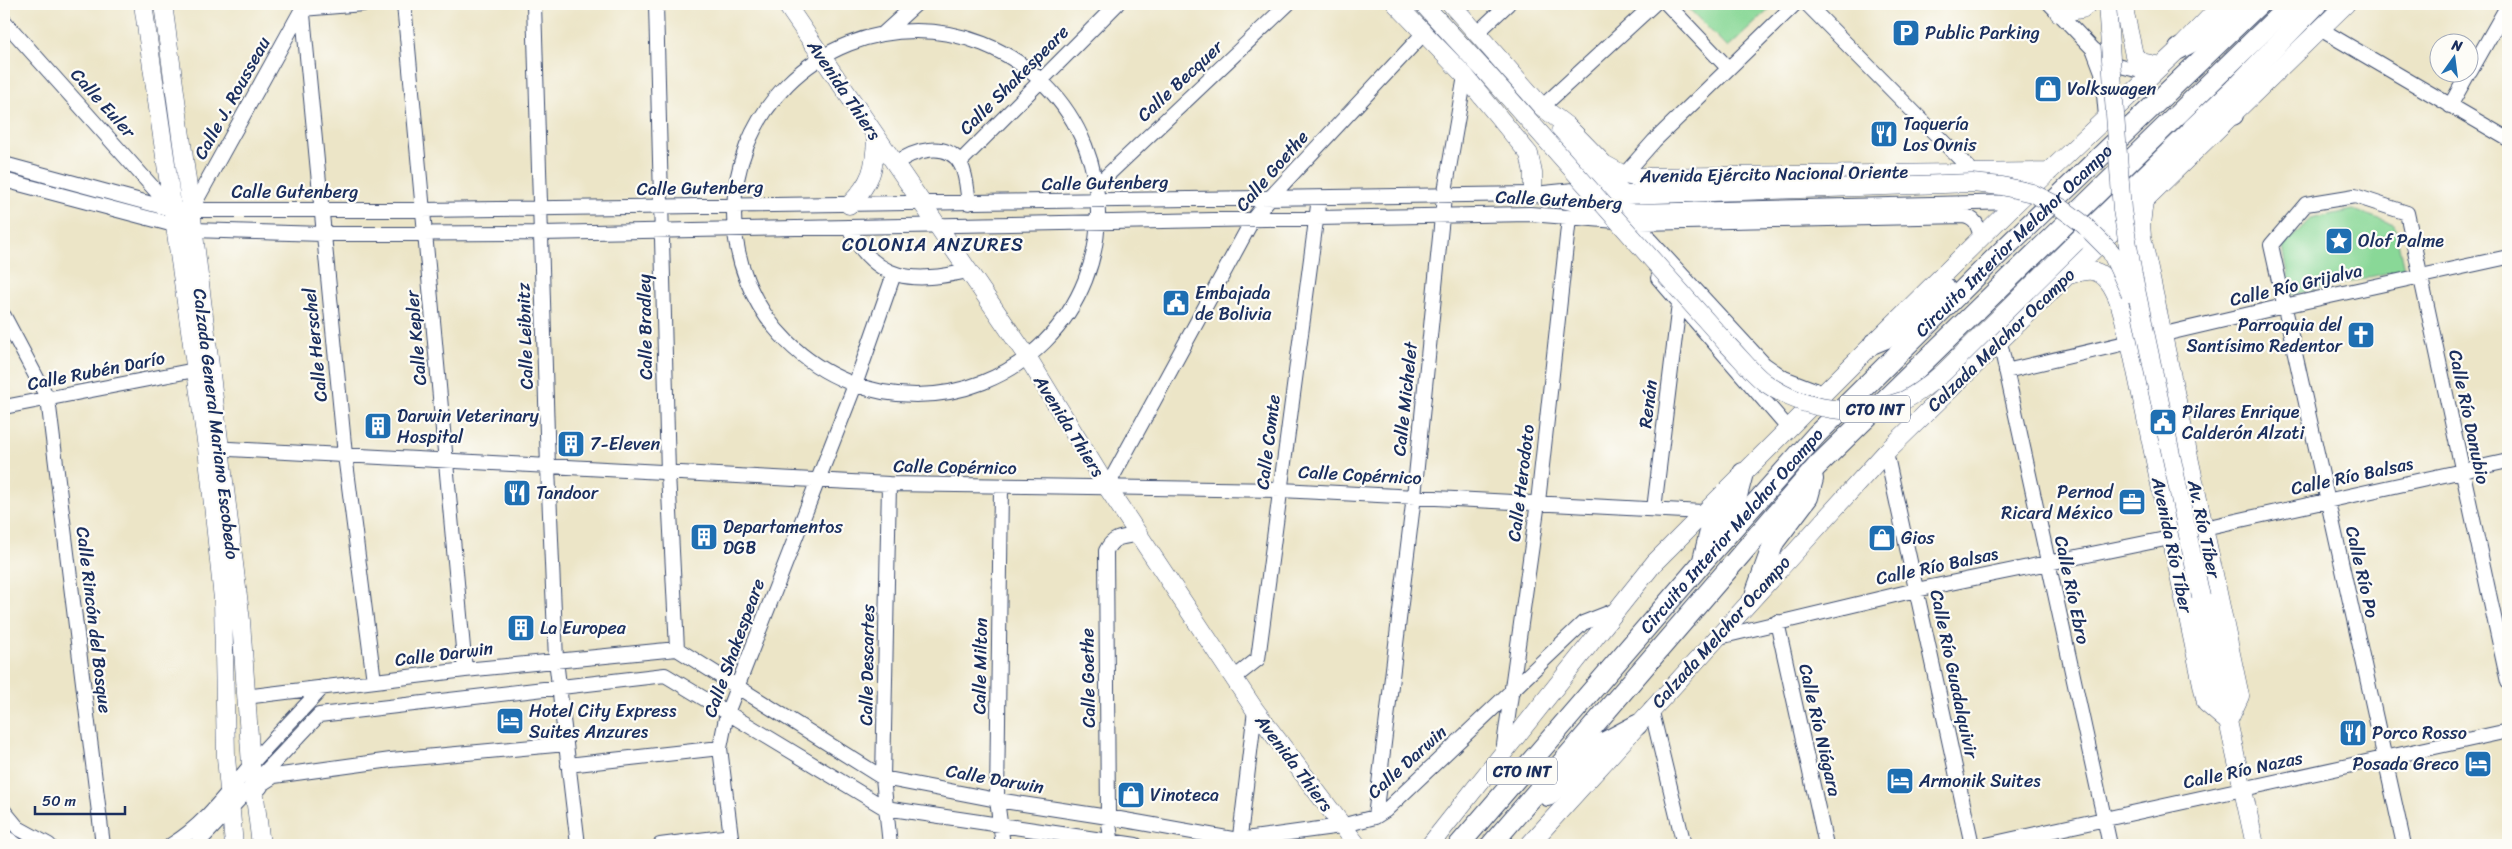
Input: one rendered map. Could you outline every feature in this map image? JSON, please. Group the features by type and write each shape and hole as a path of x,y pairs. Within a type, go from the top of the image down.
{"highway":[{"path":"2179,49 2203,36 2244,4"},
{"name":"Circuito Interior Melchor Ocampo","path":"1459,845 1702,563 1817,434 2006,248 2259,4"},
{"name":"Circuito Interior Melchor Ocampo","path":"1491,845 1817,466 2290,4"},
{"path":"2192,129 2317,4"},
{"path":"2229,119 2235,88"},
{"path":"1874,342 1896,334 1973,262 2006,248"},
{"path":"1756,592 1774,542 1808,497 1817,466"},
{"path":"1702,563 1711,527 1737,496 1742,473"},
{"path":"1521,812 1550,795 1605,742 1637,725"}],"main road":[{"name":"Calzada General Mariano Escobedo","path":"143,4 175,218 195,370 213,448 240,621 251,765 261,845"},
{"name":"Calzada General Mariano Escobedo","path":"163,4 191,210 213,448 223,599 228,792 234,845"},
{"name":"Avenida Thiers","path":"786,4 1028,358 1107,487 1254,710 1357,845"},
{"path":"1396,4 1465,76 1529,154 1533,173 1533,194"},
{"path":"1423,4 1485,71 1727,344 1764,382 1800,402 1835,410 1871,410 1903,400 1924,388 1943,373 2192,129 2229,119"},
{"name":"Avenida Ejército Nacional Oriente","path":"1451,4 1542,108 1567,126 1604,164 1624,175 1637,177 1890,172 2049,172"},
{"path":"2054,8 2082,9 2088,4"},
{"path":"2107,4 2122,210 2142,319 2255,845"},
{"path":"2123,4 2134,55 2141,62 2156,70"},
{"name":"CTO INT","path":"1430,845 1655,562 1874,342 2017,202 2179,49 2222,4"},
{"name":"Calzada Melchor Ocampo","path":"1529,845 1714,638 1886,452 2346,4"},
{"path":"1542,108 1596,177 1625,195 1972,183 2002,186 2032,193 2060,207 2077,219 2111,252 2142,319"},
{"path":"848,204 863,191 870,180 876,161 876,137"},
{"path":"2130,348 2153,344 2163,340 2141,232 2144,201"},
{"name":"Avenida Río Tíber","path":"2068,275 2091,271 2101,274 2109,280 2118,298 2206,703 2228,722"},
{"name":"Av. Río Tíber","path":"2163,340 2240,696 2228,722"}],"street":[{"path":"303,6 363,4"},
{"name":"Calle Kepler","path":"404,4 465,670"},
{"name":"Calle Leibnitz","path":"534,4 556,660 578,845"},
{"name":"Calle Bradley","path":"656,4 668,473 677,649"},
{"path":"882,34 916,4"},
{"name":"Calle Shakespeare","path":"960,162 1117,4"},
{"name":"Calle Becquer","path":"1097,185 1288,4"},
{"path":"1477,33 1508,4"},
{"path":"1542,108 1654,4"},
{"path":"1667,4 1728,68"},
{"path":"1624,175 1654,141 1795,4"},
{"path":"1807,4 1972,172"},
{"name":"Calle J. Rousseau","path":"191,210 303,6"},
{"name":"Calle Herschel","path":"303,6 345,455 374,681"},
{"path":"2480,53 2508,6"},
{"path":"2054,8 2094,50 2120,67 2156,70"},
{"name":"Calle Euler","path":"4,21 175,218"},
{"path":"2320,29 2508,139"},
{"path":"925,32 967,39 1007,56 1041,81 1067,111 1086,147 1097,185 1099,222 1093,261 1078,298 1056,331 1028,358 988,381 945,393 899,395 855,385 817,367 785,340 765,314 742,270 734,229 733,206 737,176 745,147 759,120 776,96 797,75 822,57 841,47 882,34 925,32"},
{"name":"Calle Goethe","path":"1107,487 1253,219 1269,199 1424,33"},
{"path":"2094,50 2102,72 2106,117"},
{"name":"Calle Michelet","path":"1375,817 1414,496 1444,197 1465,76"},
{"path":"2450,106 2463,82"},
{"path":"895,164 918,150 932,149 948,153 960,162 964,173 969,203"},
{"path":"4,164 175,218"},
{"path":"1890,172 1892,211"},
{"path":"4,180 175,218"},
{"path":"1533,194 1574,190 1625,195"},
{"name":"Calle Gutenberg","path":"1981,237 1976,222 1967,216 1892,211 1633,212 1583,206 1533,194 1444,197 541,209 191,210 175,218 193,230 323,234 425,232 541,233 1530,214 1641,223 1892,211 2017,202"},
{"name":"Calle Río Danubio","path":"2284,306 2270,245 2306,204 2355,196 2407,214 2508,682"},
{"name":"Calle Comte","path":"1234,678 1258,659 1319,198"},
{"name":"Calle Herodoto","path":"1503,752 1538,502 1570,218"},
{"path":"1609,220 1679,304 1788,428"},
{"path":"1641,223 1648,238 1764,364 1784,378 1824,393"},
{"path":"848,227 858,247 874,264 894,274 917,278 937,278 968,271"},
{"name":"Calle Río Grijalva","path":"2163,340 2284,306 2508,257"},
{"name":"Calle Shakespeare","path":"731,841 720,748 727,713 855,385 894,274"},
{"name":"Renán","path":"1654,509 1679,304"},
{"name":"Calle Río Po","path":"2284,306 2404,845"},
{"path":"4,316 48,399"},
{"name":"Calle Río Ebro","path":"2000,342 2110,845"},
{"path":"2006,371 2130,348"},
{"name":"Calle Rubén Darío","path":"4,407 195,370"},
{"name":"Calle Rincón del Bosque","path":"48,399 103,845"},
{"name":"Calle Copérnico","path":"213,448 817,481 1001,487 1281,490 1703,512"},
{"name":"Calle Río Guadalquivir","path":"1886,452 1972,845"},
{"name":"Calle Río Balsas","path":"2204,528 2508,461"},
{"name":"Calle Descartes","path":"889,484 883,778 890,845"},
{"name":"Calle Milton","path":"1001,487 997,800 1003,845"},
{"name":"Calle Goethe","path":"1112,843 1108,816 1106,551 1110,542 1116,537 1139,535"},
{"name":"Calle Río Balsas","path":"1714,638 1916,590 2170,538"},
{"name":"Calle Darwin","path":"245,696 556,660 677,649 883,778 997,800 1108,816 1238,843 1341,826 1375,817 1386,810 1583,623 1616,610"},
{"name":"Calle Río Niágara","path":"1777,622 1826,845"},
{"path":"254,790 319,715 665,675 885,808 1112,843 1136,845"},
{"path":"171,845 190,834 211,814 251,765 323,688"},
{"path":"1652,708 1684,845"},
{"path":"1238,843 1254,710"},
{"name":"Calle Río Nazas","path":"1986,845 2104,821 2508,731"},
{"path":"196,845 230,811 274,776 391,760 566,744"},
{"path":"568,765 720,748"},
{"path":"4,811 18,828 49,845"},
{"path":"4,836 17,845"},
{"path":"660,845 731,841"}],"green space":[{"path":"1684,4 1775,4 1728,48"},
{"path":"2353,210 2394,224 2404,269 2292,295 2283,247 2310,219"}],"place":[{"name":"Public Parking","path":"1906,33"},
{"name":"Volkswagen","path":"2048,89"},
{"name":"Taquería Los Ovnis","path":"1884,134"},
{"name":"Olof Palme","path":"2339,241"},
{"name":"Embajada de Bolivia","path":"1176,303"},
{"name":"Parroquia del Santísimo Redentor","path":"2361,335"},
{"name":"Pilares Enrique Calderón Alzati","path":"2163,422"},
{"name":"Darwin Veterinary Hospital","path":"378,426"},
{"name":"7-Eleven","path":"571,444"},
{"name":"Tandoor","path":"517,493"},
{"name":"Pernod Ricard México","path":"2132,502"},
{"name":"Departamentos DGB","path":"704,537"},
{"name":"Gios","path":"1882,538"},
{"name":"La Europea","path":"521,628"},
{"name":"Hotel City Express Suites Anzures","path":"510,721"},
{"name":"Porco Rosso","path":"2353,733"},
{"name":"Posada Greco","path":"2478,764"},
{"name":"Armonik Suites","path":"1900,781"},
{"name":"Vinoteca","path":"1131,795"}],"district":[{"name":"COLONIA ANZURES","path":"933,244"}]}
